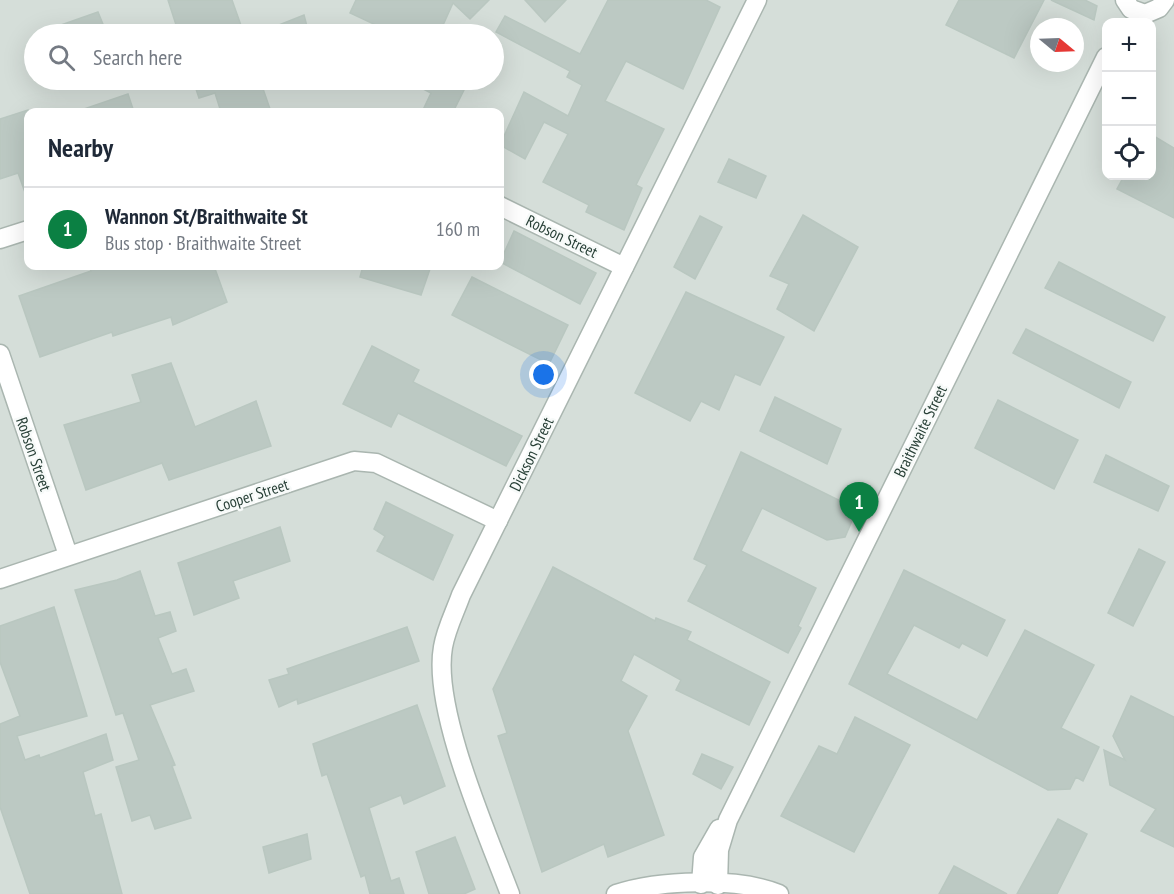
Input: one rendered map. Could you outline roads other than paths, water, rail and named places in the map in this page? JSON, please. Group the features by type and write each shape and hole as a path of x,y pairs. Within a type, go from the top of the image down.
{"street":[{"name":"Dickson Street","path":"510,894 446,711 442,673 443,648 449,626 498,521 757,0"},
{"path":"1126,10 1145,14 1168,3"},
{"name":"Braithwaite Street","path":"694,886 706,848 735,805 1102,67"},
{"name":"Robson Street","path":"504,208 624,267"},
{"path":"0,239 24,231"},
{"name":"Robson Street","path":"0,354 68,555"},
{"name":"Cooper Street","path":"0,579 354,461 376,463 498,521"},
{"path":"616,894 641,887 748,885 779,894"}],"place":[{"name":"Wannon St/Braithwaite St","path":"859,532"}]}
